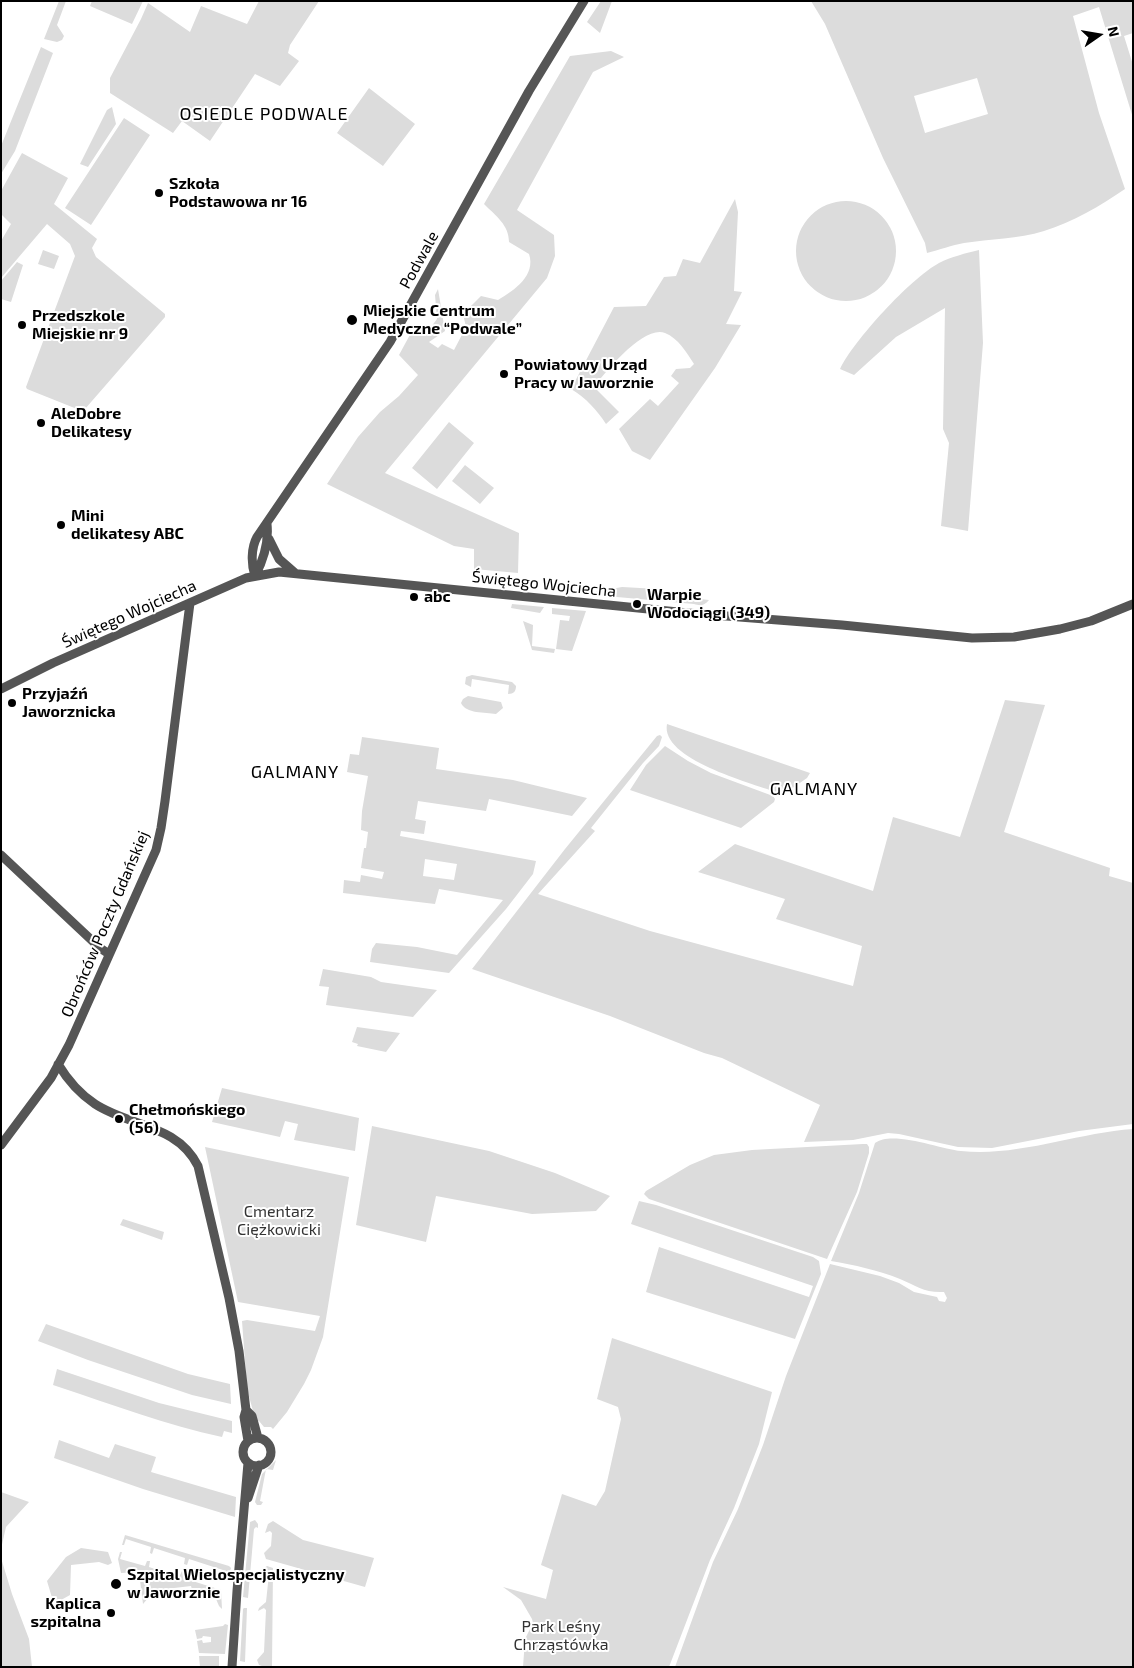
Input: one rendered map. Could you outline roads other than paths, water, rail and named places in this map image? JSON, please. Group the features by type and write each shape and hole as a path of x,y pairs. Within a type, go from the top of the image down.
{"street":[{"name":"Podwale","path":"255,576 252,566 254,542 390,342 529,91 584,1"},
{"path":"255,576 262,563 268,539 267,524"},
{"path":"268,539 279,559 295,573"},
{"name":"Świętego Wojciecha","path":"1,689 53,663 190,603 255,576 279,572 679,612 988,638 1014,637 1060,629 1091,621 1133,604"},
{"name":"Obrońców Poczty Gdańskiej","path":"1,1145 51,1078 72,1038 156,850 161,828 190,603"},
{"path":"1,856 100,948 109,954"},
{"path":"58,1064 64,1075 95,1104 120,1116 165,1133 183,1144 194,1158 201,1176 239,1351 246,1410 244,1417 248,1441 243,1452 244,1458 248,1463 259,1465 268,1460 271,1450 266,1442 258,1438 248,1441"},
{"path":"246,1410 252,1416 258,1438"},
{"path":"232,1667 236,1591 248,1463"},
{"path":"244,1508 259,1465"}],"place":[{"name":"Szkoła Podstawowa nr 16","path":"159,193"},
{"name":"Miejskie Centrum Medyczne “Podwale”","path":"352,320"},
{"name":"Przedszkole Miejskie nr 9","path":"22,325"},
{"name":"Powiatowy Urząd Pracy w Jaworznie","path":"504,374"},
{"name":"AleDobre Delikatesy","path":"41,423"},
{"name":"Mini delikatesy ABC","path":"61,525"},
{"name":"abc","path":"414,597"},
{"name":"Warpie Wodociągi (349)","path":"637,604"},
{"name":"Przyjaźń Jaworznicka","path":"12,703"},
{"name":"Chełmońskiego (56)","path":"119,1119"},
{"name":"Szpital Wielospecjalistyczny w Jaworznie","path":"116,1584"},
{"name":"Kaplica szpitalna","path":"111,1613"}],"district":[{"name":"OSIEDLE PODWALE","path":"264,114"},
{"name":"GALMANY","path":"295,772"},
{"name":"GALMANY","path":"814,789"}],"park label":[{"name":"Cmentarz Ciężkowicki","path":"279,1221"},
{"name":"Park Leśny Chrząstówka","path":"561,1636"}]}
